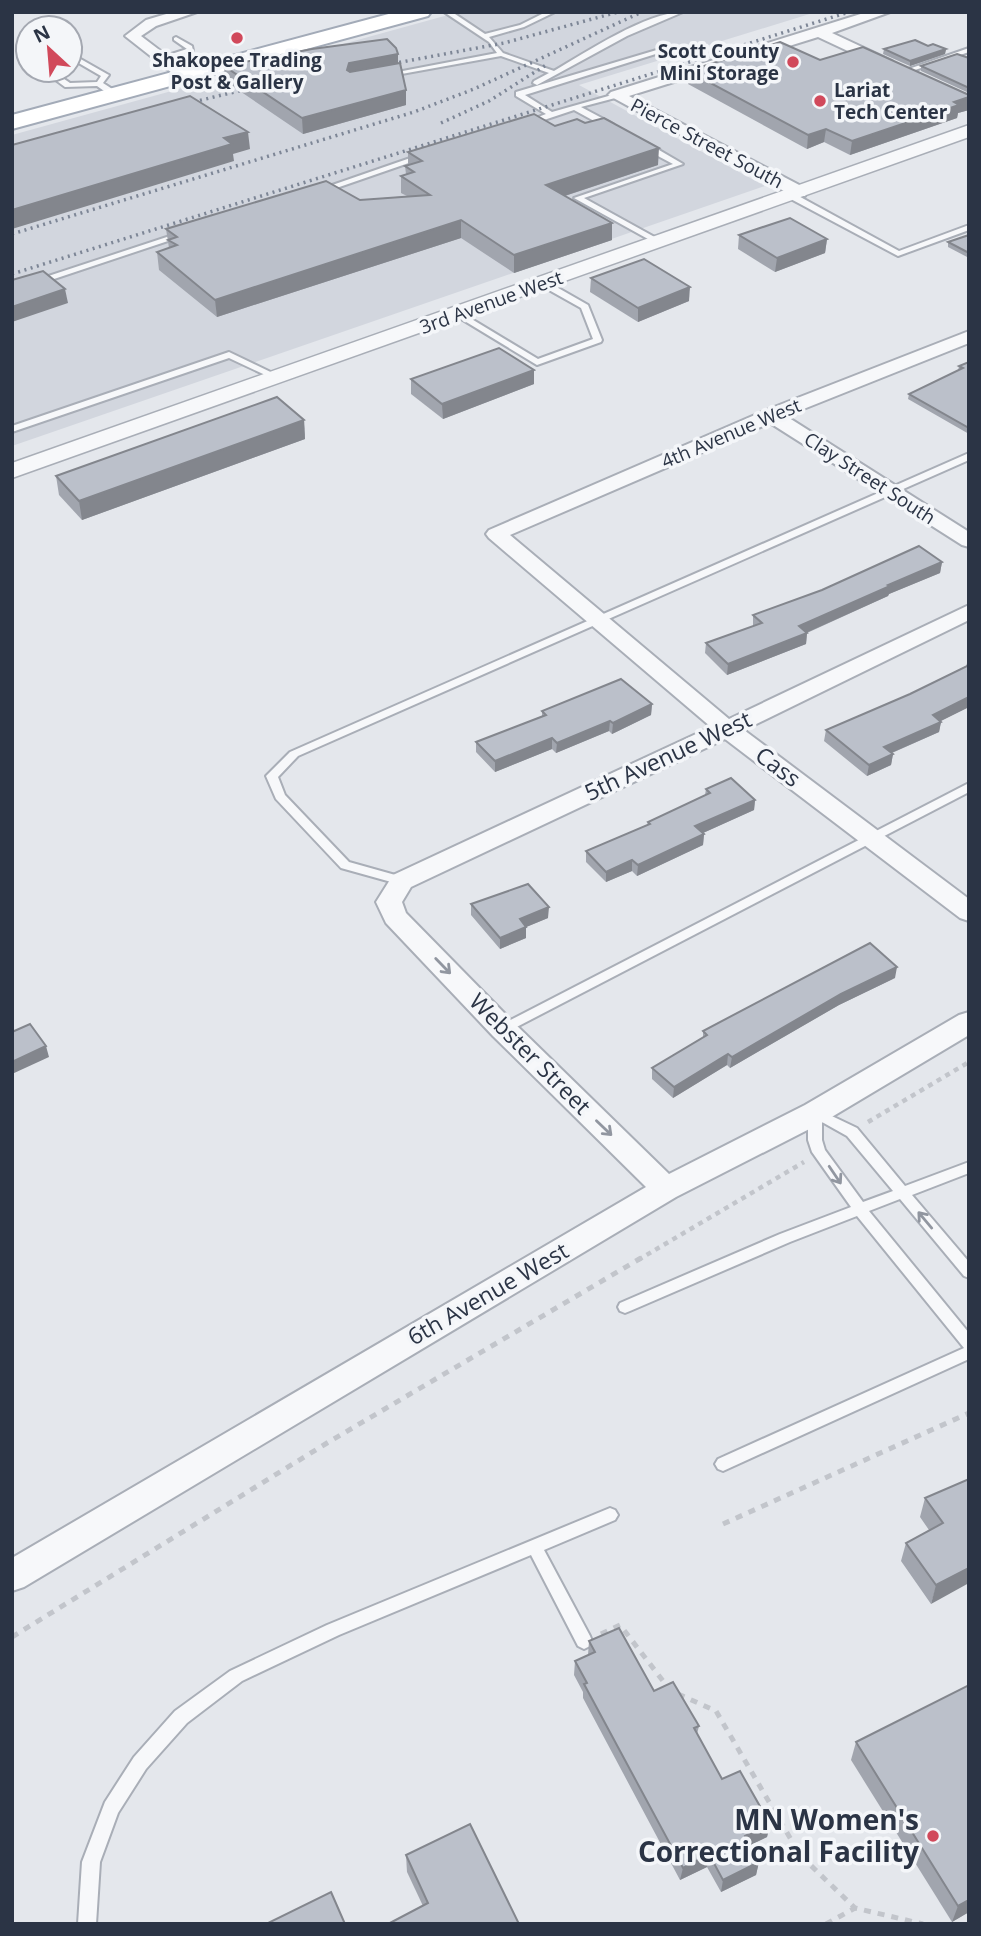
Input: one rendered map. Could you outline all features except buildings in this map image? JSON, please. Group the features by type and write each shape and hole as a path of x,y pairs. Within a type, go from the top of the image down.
{"main road":[{"path":"12,122 108,90 186,77 421,12"}],"street":[{"path":"186,77 132,36 141,27 190,12"},
{"path":"616,95 883,12"},
{"path":"819,32 925,82"},
{"name":"Pierce Street South","path":"616,95 795,193"},
{"name":"3rd Avenue West","path":"12,471 969,131"},
{"name":"4th Avenue West","path":"496,534 771,415 969,336"},
{"name":"Clay Street South","path":"771,415 969,541"},
{"name":"Cass","path":"496,534 727,729 969,912"},
{"name":"5th Avenue West","path":"402,881 727,729 969,611"},
{"name":"Webster Street","path":"402,881 389,902 396,917 502,1029 666,1189"},
{"name":"6th Avenue West","path":"12,1576 666,1189 815,1112 969,1022"}],"lane":[{"path":"447,12 484,36 501,54 554,73"},
{"path":"484,36 522,26 552,12"},
{"path":"519,94 606,44 658,19 680,12"},
{"path":"161,59 191,50 176,39"},
{"path":"904,72 969,50"},
{"path":"519,94 660,51"},
{"path":"379,78 501,54"},
{"path":"67,84 108,90 105,75 84,63"},
{"path":"519,94 552,115"},
{"path":"526,124 616,95"},
{"path":"575,107 621,133"},
{"path":"633,139 679,164 578,198 657,242"},
{"path":"315,192 433,154"},
{"path":"795,193 898,254 969,227"},
{"path":"12,291 197,231"},
{"path":"457,314 537,362 598,340 584,307 543,283"},
{"path":"12,429 229,355 279,378"},
{"path":"402,881 345,866 280,796 272,776 294,754 969,456"},
{"path":"502,1029 969,787"},
{"path":"815,1112 852,1132 969,1272"},
{"path":"815,1112 819,1152 859,1208 969,1343"},
{"path":"625,1307 859,1208 969,1167"},
{"path":"723,1465 969,1352"},
{"path":"87,1924 91,1862 111,1808 140,1763 181,1717 236,1676 345,1625 610,1515"},
{"path":"534,1546 584,1641"}],"path":[{"path":"852,1132 969,1062"},
{"path":"12,1637 327,1443 819,1152"},
{"path":"723,1524 969,1413"},
{"path":"584,1641 620,1625 671,1691 716,1711 800,1855 855,1908 923,1924"},
{"path":"825,1924 855,1908"}],"shaded area":[{"path":"459,12 816,12 579,85 765,186 12,446 12,135"}],"railway":[{"path":"380,66 504,43 618,12"},
{"path":"12,234 414,112 474,89 642,12"},
{"path":"12,274 849,12"},
{"path":"441,123 489,101 546,65"},
{"path":"181,105 259,86"}],"place":[{"name":"Shakopee Trading Post & Gallery","path":"237,38"},
{"name":"Scott County Mini Storage","path":"793,62"},
{"name":"Lariat Tech Center","path":"820,101"},
{"name":"MN Women's Correctional Facility","path":"933,1836"}]}
